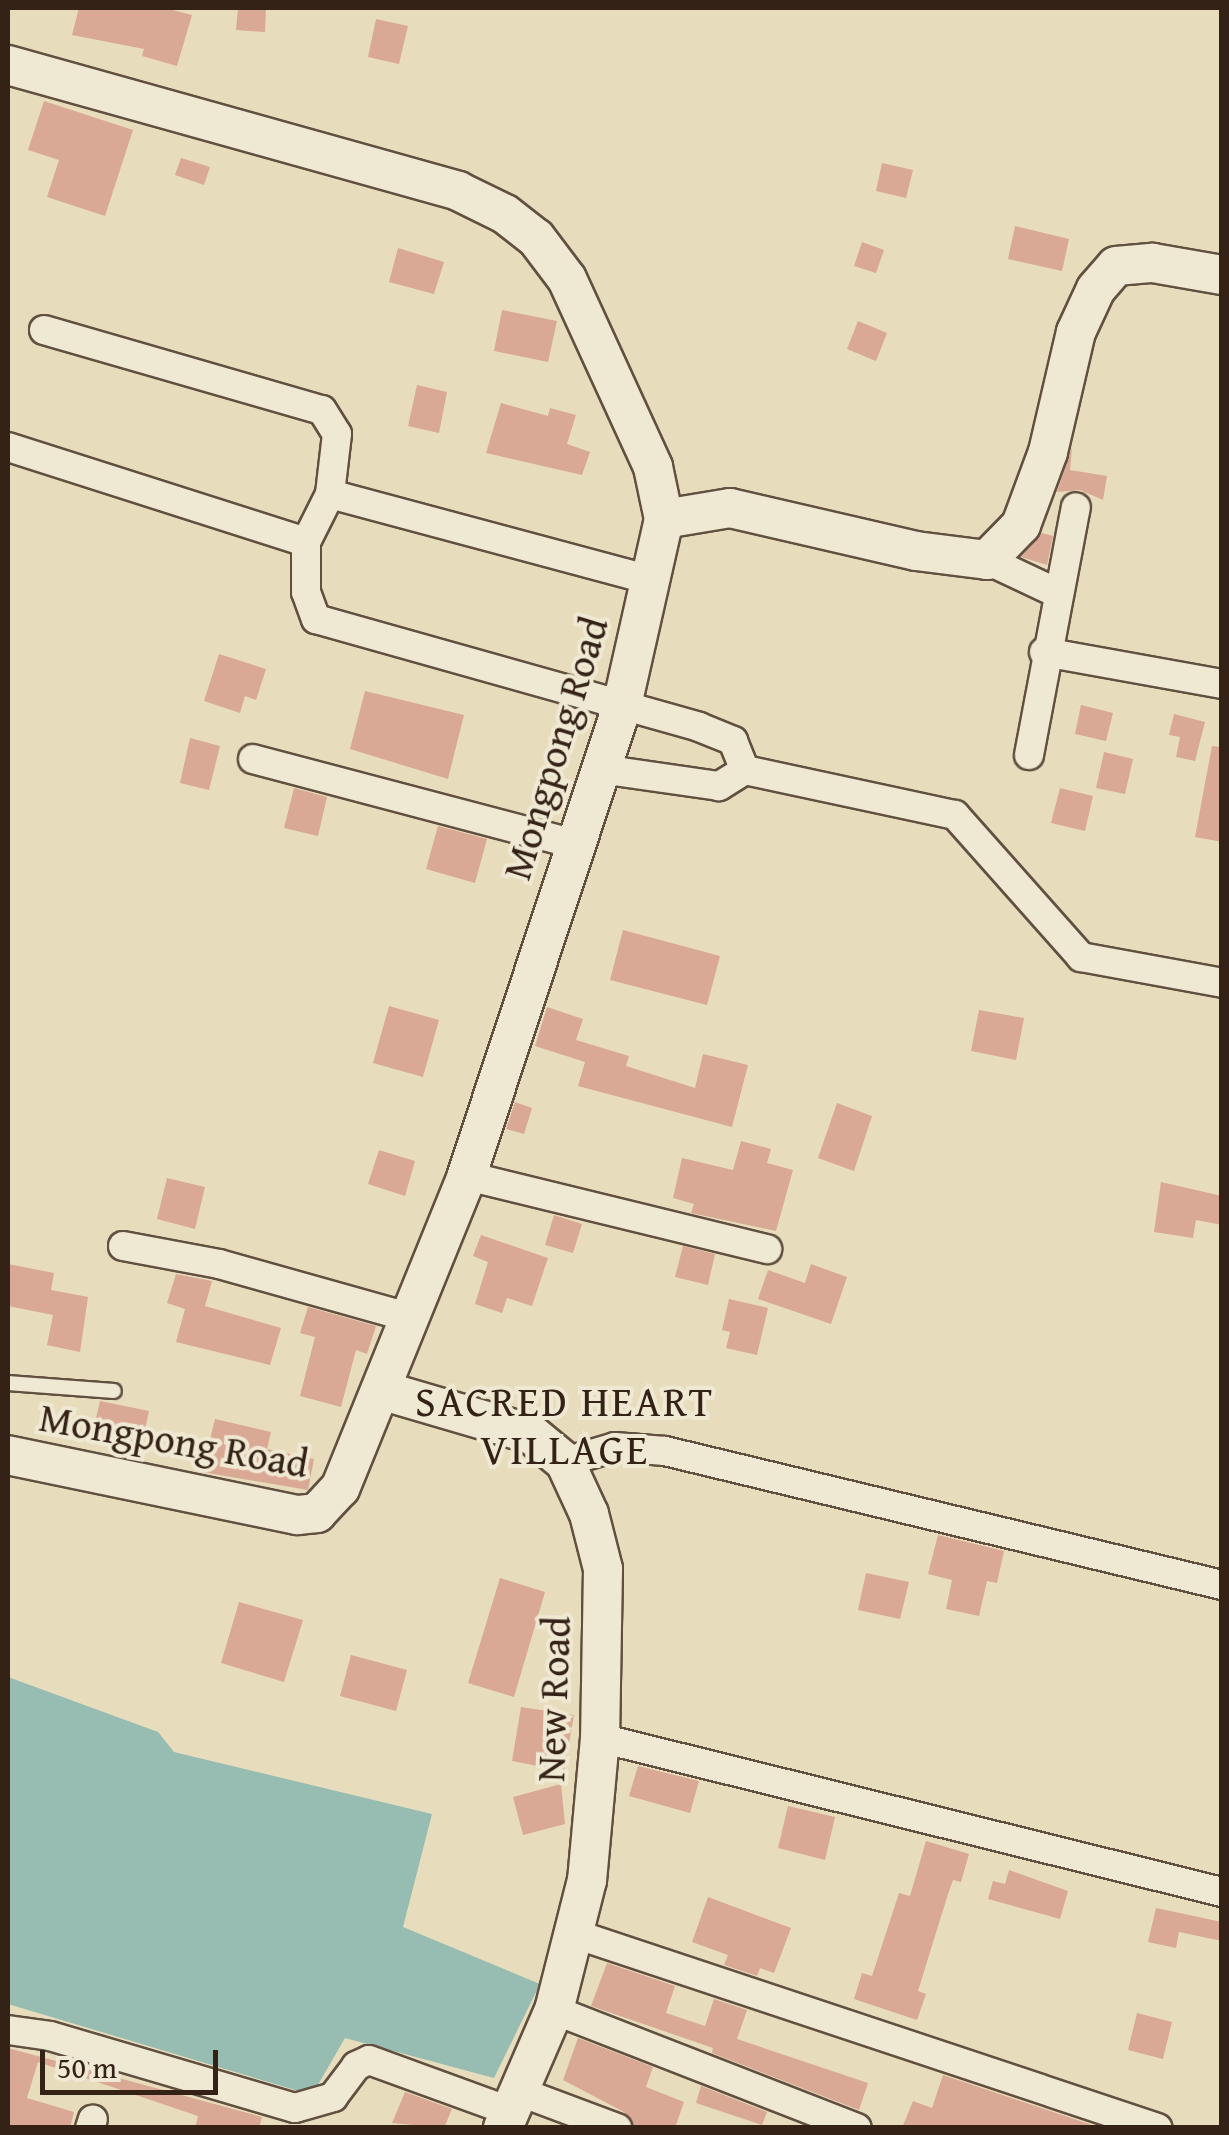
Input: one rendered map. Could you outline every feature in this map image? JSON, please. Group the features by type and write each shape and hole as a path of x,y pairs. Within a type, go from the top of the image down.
{"main road":[{"name":"Mongpong Road","path":"8,65 458,191 505,214 536,238 567,279 653,467 664,519 622,706 466,1176 384,1392 340,1488 316,1513 297,1515 8,1456"},
{"path":"664,519 730,508 916,551 986,560 1021,525 1048,452 1076,332 1096,289 1116,266 1153,262 1222,276"},
{"name":"New Road","path":"384,1392 531,1434 564,1462 590,1514 603,1569 600,1738 587,1880 554,2010 510,2110"}],"street":[{"path":"44,330 322,410 337,434 330,494 306,542 306,592 316,619 733,741 744,770"},
{"path":"8,448 306,542"},
{"path":"330,494 650,580"},
{"path":"1029,755 1044,652 1076,507"},
{"path":"986,560 1057,593"},
{"path":"1044,652 1222,684"},
{"path":"253,759 575,844"},
{"path":"601,769 719,786 744,770 955,815 1081,957 1222,983"},
{"path":"466,1176 768,1249"},
{"path":"123,1246 219,1264 411,1318"},
{"path":"564,1462 615,1447 664,1451 1222,1585"},
{"path":"600,1738 1222,1892"},
{"path":"575,1934 1158,2128"},
{"path":"554,2010 794,2116 856,2128"},
{"path":"8,2030 50,2036 296,2108 333,2097 356,2066 369,2060 510,2110 616,2128"}],"lane":[{"path":"8,1383 114,1392"}],"water":[{"path":"8,1677 158,1732 174,1752 432,1814 403,1927 540,1984 494,2078 345,2038 312,2095 8,2004"}],"building":[{"path":"79,8 165,8 192,15 177,66 142,56 144,49 72,35"},
{"path":"238,8 266,8 265,32 236,30"},
{"path":"376,19 408,26 399,64 368,57"},
{"path":"44,101 133,130 105,216 47,197 59,160 28,150"},
{"path":"181,158 210,167 204,185 175,175"},
{"path":"882,163 913,170 906,198 876,191"},
{"path":"1015,226 1069,239 1062,271 1008,259"},
{"path":"862,242 884,250 876,273 854,266"},
{"path":"398,248 444,262 434,294 389,282"},
{"path":"502,310 557,321 548,362 494,351"},
{"path":"858,321 887,333 876,361 847,349"},
{"path":"417,385 447,392 439,433 408,426"},
{"path":"501,403 548,416 550,408 576,415 567,444 590,452 582,475 486,453"},
{"path":"1072,447 1070,470 1107,476 1103,500 1080,490 1057,492"},
{"path":"1042,533 1053,536 1047,565 1021,557"},
{"path":"219,654 266,669 256,700 245,696 240,713 204,701"},
{"path":"365,691 464,715 448,779 350,749"},
{"path":"1081,705 1113,713 1106,741 1075,734"},
{"path":"1174,714 1205,722 1195,761 1176,757 1180,737 1169,735"},
{"path":"190,738 220,746 209,790 180,783"},
{"path":"1212,746 1222,747 1222,842 1195,837"},
{"path":"1104,752 1133,759 1125,794 1096,788"},
{"path":"294,788 327,797 318,836 284,828"},
{"path":"1060,788 1093,796 1085,831 1051,823"},
{"path":"438,826 487,839 475,883 426,869"},
{"path":"623,930 720,956 707,1005 610,980"},
{"path":"389,1006 439,1020 423,1077 373,1063"},
{"path":"547,1007 583,1019 576,1040 629,1056 626,1066 695,1088 703,1054 748,1065 732,1127 578,1086 585,1062 535,1046"},
{"path":"979,1010 1024,1018 1016,1060 971,1051"},
{"path":"515,1102 532,1108 524,1134 506,1129"},
{"path":"837,1103 872,1116 854,1171 818,1158"},
{"path":"741,1141 771,1149 767,1163 793,1170 776,1231 691,1213 694,1204 673,1198 682,1158 733,1170"},
{"path":"379,1150 415,1161 405,1196 368,1184"},
{"path":"167,1178 205,1187 195,1229 157,1219"},
{"path":"1161,1182 1222,1196 1222,1225 1196,1220 1193,1238 1154,1232"},
{"path":"554,1215 582,1224 573,1253 545,1245"},
{"path":"481,1235 548,1258 532,1306 507,1298 502,1313 475,1304 488,1262 473,1256"},
{"path":"683,1246 715,1254 708,1285 675,1277"},
{"path":"8,1264 54,1273 51,1290 88,1297 80,1352 47,1345 53,1315 8,1306"},
{"path":"811,1264 847,1277 831,1324 758,1299 768,1270 805,1283"},
{"path":"176,1274 212,1281 205,1306 281,1328 270,1365 176,1342 185,1309 167,1303"},
{"path":"729,1299 768,1308 757,1355 726,1348 730,1332 722,1330"},
{"path":"308,1307 376,1326 367,1354 356,1350 341,1407 300,1396 315,1337 300,1333"},
{"path":"100,1401 149,1411 141,1447 92,1436"},
{"path":"215,1419 271,1432 267,1449 314,1459 308,1490 202,1472"},
{"path":"938,1535 1004,1551 997,1583 987,1581 979,1616 946,1609 952,1580 928,1574"},
{"path":"866,1573 909,1582 900,1619 858,1610"},
{"path":"500,1578 545,1592 514,1697 468,1683"},
{"path":"239,1602 303,1620 284,1682 221,1663"},
{"path":"351,1655 407,1670 396,1711 340,1696"},
{"path":"521,1707 574,1715 564,1771 512,1761"},
{"path":"638,1766 699,1781 690,1813 629,1796"},
{"path":"561,1784 565,1824 523,1835 513,1797"},
{"path":"788,1806 835,1817 825,1860 778,1848"},
{"path":"926,1841 969,1854 961,1882 953,1880 948,1894 918,1991 926,1994 917,2020 854,1999 862,1973 872,1976 899,1893 910,1896"},
{"path":"1009,1870 1068,1891 1060,1919 988,1899 993,1881 1005,1884"},
{"path":"708,1897 791,1928 774,1973 760,1968 757,1976 724,1965 728,1955 692,1942"},
{"path":"1156,1908 1222,1922 1222,1941 1179,1932 1176,1948 1148,1942"},
{"path":"607,1963 675,1986 666,2013 705,2026 714,1999 747,2010 737,2039 868,2083 859,2110 712,2053 713,2048 591,2006"},
{"path":"1137,2013 1172,2022 1163,2059 1128,2050"},
{"path":"578,2038 653,2067 646,2087 684,2102 675,2128 634,2128 624,2112 563,2080"},
{"path":"8,2048 262,2117 259,2128 195,2128 198,2116 38,2062 27,2098 74,2112 70,2128 8,2128"},
{"path":"943,2075 1101,2128 902,2128 913,2101 932,2108"},
{"path":"701,2086 767,2112 762,2125 696,2103"},
{"path":"405,2092 452,2109 444,2128 392,2123"}],"district":[{"name":"SACRED HEART VILLAGE","path":"565,1425"}]}
